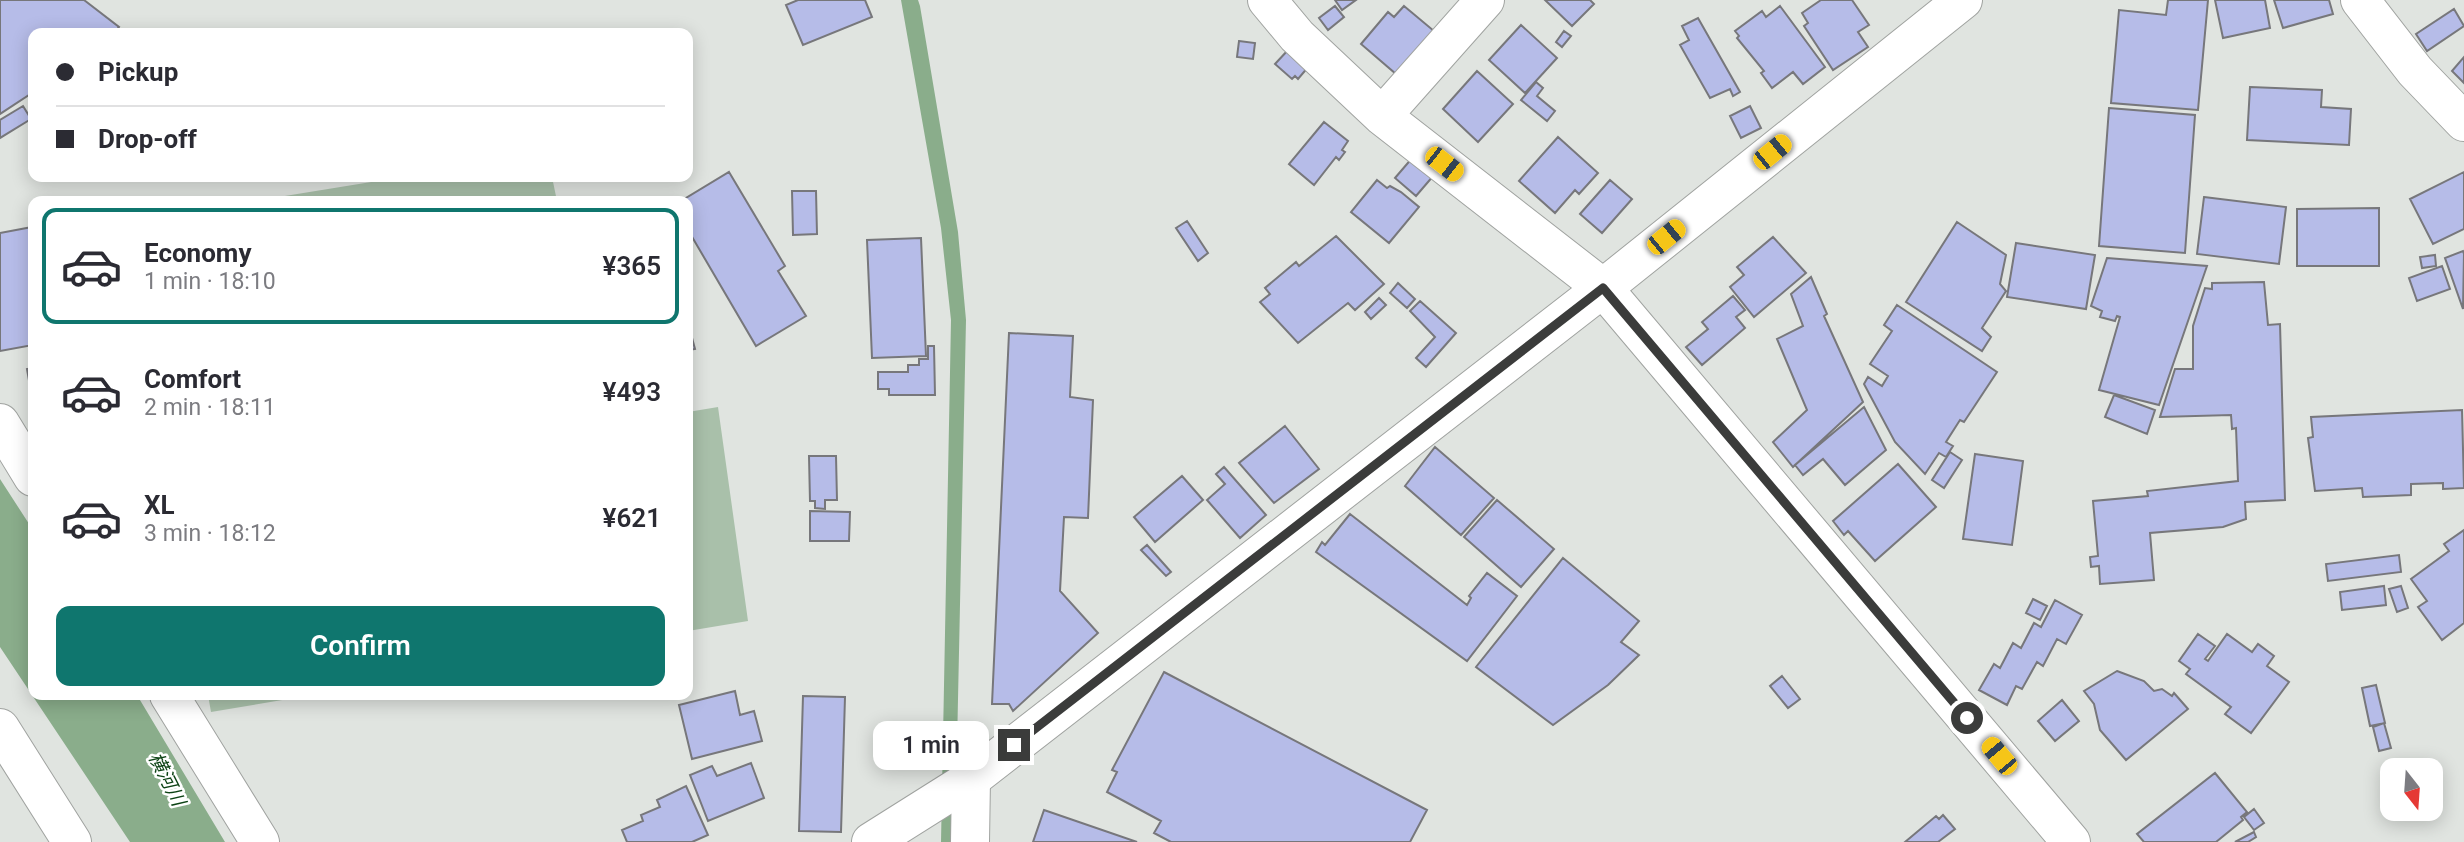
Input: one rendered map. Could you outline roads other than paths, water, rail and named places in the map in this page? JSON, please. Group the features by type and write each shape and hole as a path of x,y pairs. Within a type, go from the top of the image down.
{"street":[{"path":"1267,0 1297,36 1382,116 1603,288 2071,842"},
{"path":"1382,116 1485,0"},
{"path":"871,842 915,824 1603,288 1963,0"},
{"path":"2360,0 2415,71 2464,122"},
{"path":"0,423 28,469"},
{"path":"172,700 260,842"},
{"path":"0,728 72,842"},
{"path":"964,784 970,842"}],"water":[{"path":"901,0 918,0 920,6 958,232 966,320 955,842 941,842 951,320 941,228"},
{"path":"0,479 28,522 28,689 0,647"},
{"name":"横河川","path":"35,700 140,700 225,842 130,842"}]}
